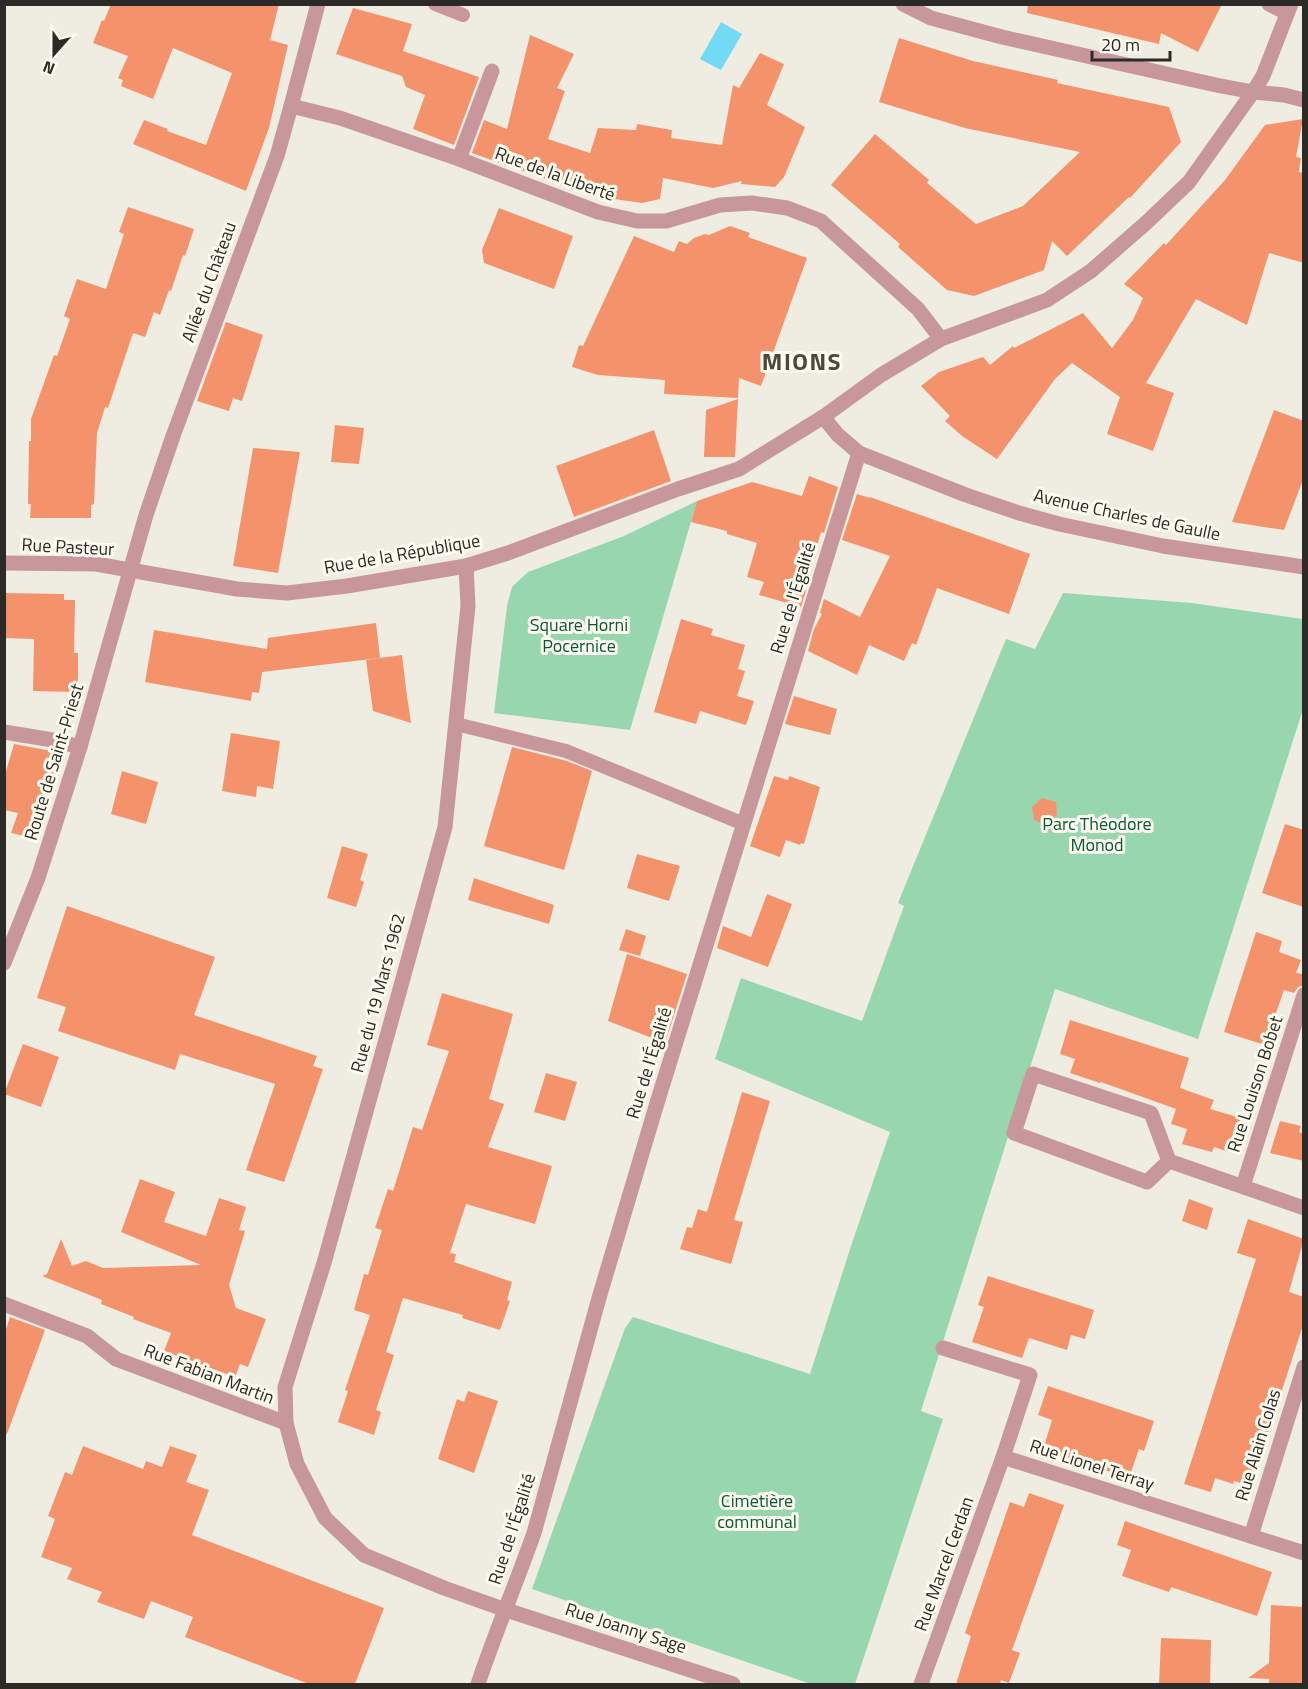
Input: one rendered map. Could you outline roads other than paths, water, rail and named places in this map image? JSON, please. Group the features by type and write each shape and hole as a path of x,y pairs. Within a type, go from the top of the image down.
{"street":[{"name":"Allée du Château","path":"130,570 153,495 277,156 318,4"},
{"path":"903,4 931,18 1002,36 1254,92 1304,100"},
{"path":"1269,4 1289,9"},
{"name":"Rue de la République","path":"130,570 237,589 287,593 347,586 466,566 508,553 678,489 739,469 823,417 880,375 941,339 1047,300 1091,271 1189,182 1254,92 1263,76 1289,9"},
{"path":"459,159 492,70"},
{"name":"Rue de la Liberté","path":"291,106 340,118 459,159 598,212 637,220 666,221 720,205 752,203 787,208 821,221 918,309 941,339"},
{"name":"Avenue Charles de Gaulle","path":"823,417 838,435 859,453 966,495 1059,524 1164,546 1304,567"},
{"name":"Rue de l'Égalité","path":"478,1684 534,1533 657,1103 859,453"},
{"name":"Rue Pasteur","path":"4,563 96,564 130,570"},
{"name":"Rue du 19 Mars 1962","path":"286,1423 285,1387 324,1263 445,827 468,606 466,566"},
{"name":"Route de Saint-Priest","path":"4,963 38,878 80,747 130,570"},
{"path":"4,732 80,747"},
{"name":"Rue Louison Bobet","path":"1243,1186 1304,995"},
{"path":"1033,1074 1151,1113 1169,1161 1147,1182 1014,1133 1033,1074"},
{"path":"1169,1161 1304,1208"},
{"name":"Rue Fabian Martin","path":"4,1304 87,1336 116,1359 286,1423 297,1464 325,1518 364,1555 444,1588 506,1610"},
{"name":"Rue Lionel Terray","path":"943,1348 1030,1375 1003,1457 1304,1552"},
{"name":"Rue Alain Colas","path":"1251,1536 1304,1367"},
{"name":"Rue Marcel Cerdan","path":"921,1684 1003,1457"},
{"name":"Rue Joanny Sage","path":"506,1610 733,1684"}],"lane":[{"path":"435,4 463,15"},
{"path":"456,724 566,751 744,824"}],"water":[{"path":"721,22 742,34 721,70 700,59"}],"district":[{"name":"MIONS","path":"802,362"}],"park label":[{"name":"Square Horni Pocernice","path":"579,635"},
{"name":"Parc Théodore Monod","path":"1097,834"},
{"name":"Cimetière communal","path":"757,1511"}]}
